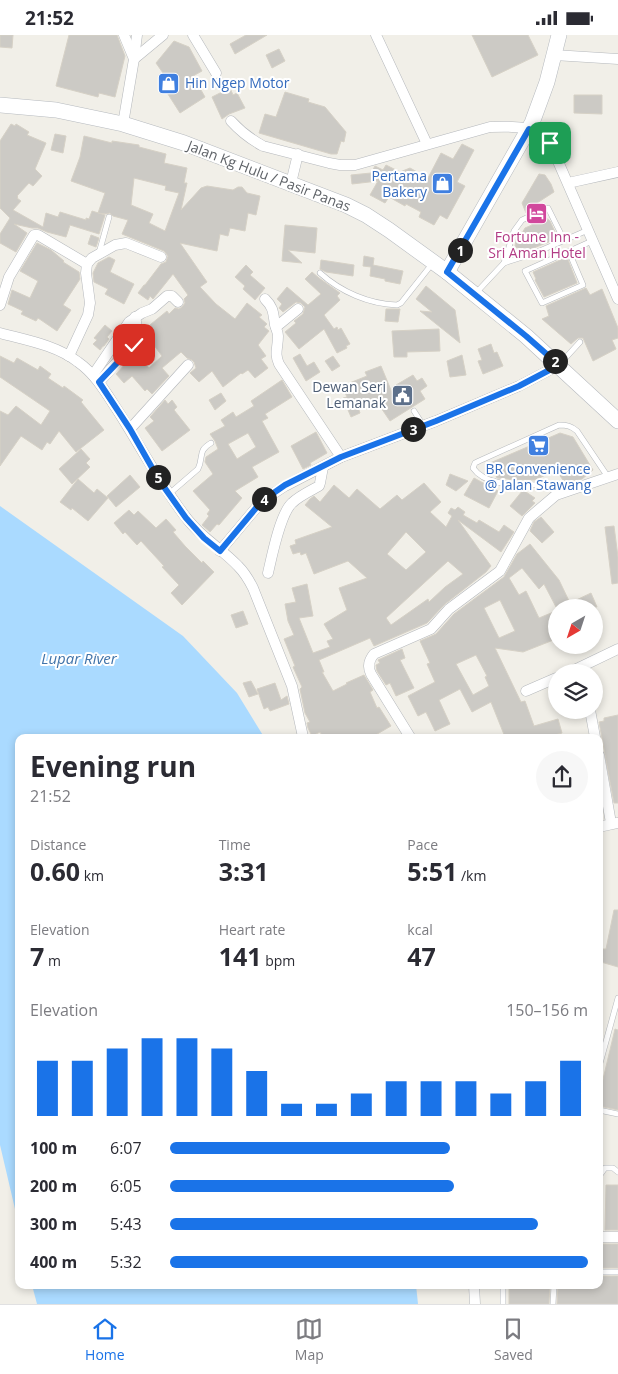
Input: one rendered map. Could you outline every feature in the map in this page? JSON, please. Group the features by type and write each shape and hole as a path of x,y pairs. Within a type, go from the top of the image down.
{"main road":[{"path":"447,272 532,123 547,82 559,35"},
{"name":"Jalan Kg Hulu / Pasir Panas","path":"0,105 56,110 123,124 184,143 291,183 366,215 434,262 526,336 618,421"}],"street":[{"path":"124,35 134,59"},
{"path":"123,124 137,35"},
{"path":"134,59 164,35"},
{"path":"193,35 216,73"},
{"path":"376,35 427,144"},
{"path":"554,55 618,59"},
{"path":"231,121 253,141 263,146 335,164 355,165 490,127 529,129 540,133 550,143 618,299"},
{"path":"291,183 298,154"},
{"path":"568,183 618,172"},
{"path":"0,305 9,277 34,235 40,235 87,264"},
{"path":"70,356 88,315 90,303 86,273 87,264 92,258 120,243 126,243 161,257"},
{"path":"96,378 129,322 152,309 167,296 172,296 178,302"},
{"path":"265,299 273,310 278,338 275,352 279,364 341,457"},
{"path":"276,327 298,309"},
{"path":"96,378 136,341 138,332 135,317"},
{"path":"0,333 55,349 70,356 96,378 130,429 159,480 196,530 246,575 253,587 289,678 302,734"},
{"path":"130,429 188,365"},
{"path":"220,551 256,508 285,485 341,457 423,426 519,386 559,365"},
{"path":"268,573 281,523 287,509 292,502 319,486 323,467"},
{"path":"408,734 371,674 368,665 371,657 431,629 449,609 500,571 529,518 556,495 618,474"},
{"path":"592,664 618,649"},
{"path":"526,691 548,681"},
{"path":"592,719 594,734"},
{"path":"603,772 615,823"},
{"path":"603,1237 618,1237"},
{"path":"474,1289 475,1304"}],"lane":[{"path":"474,294 504,263 514,231 522,221 548,208 564,240"},
{"path":"98,255 109,217"},
{"path":"504,263 535,253 588,231"},
{"path":"569,252 583,285 542,303 525,271 593,241"},
{"path":"320,273 330,281 362,299 397,305 401,303 434,262"},
{"path":"559,365 580,341"},
{"path":"414,411 423,426"},
{"path":"571,489 491,481 476,472 473,465 506,448 559,425 565,425 577,431 608,477"},
{"path":"169,494 198,469 202,451 211,443"},
{"path":"603,1053 618,998"},
{"path":"603,1111 618,1114"},
{"path":"603,1171 605,1168 613,1168 618,1172"},
{"path":"603,1272 618,1271"},
{"path":"503,1289 503,1304"},
{"path":"553,1304 554,1289"}],"water":[{"name":"Lupar River","path":"0,506 183,636 237,693 262,734 15,734 15,1209 0,1145"},
{"path":"33,1289 416,1289 418,1304 37,1304"}],"building":[{"path":"0,35 13,35 12,48 0,47"},
{"path":"69,35 117,35 125,56 115,97 99,93 98,97 56,86"},
{"path":"246,35 267,35 235,54 230,44"},
{"path":"472,35 528,35 538,55 492,77"},
{"path":"174,41 189,47 202,71 193,76 205,97 180,113 166,91 168,89 159,76 163,73 156,63"},
{"path":"279,49 285,61 272,68 266,55"},
{"path":"230,88 233,95 237,93 245,108 222,119 212,97"},
{"path":"285,92 309,99 308,102 325,107 346,132 344,142 341,141 337,154 331,154 259,133 265,114 276,117"},
{"path":"574,95 602,95 602,114 574,113"},
{"path":"11,124 15,126 16,124 29,132 27,135 46,143 35,169 42,176 33,186 29,183 17,196 21,201 13,210 43,227 46,213 58,217 60,212 86,220 86,218 89,219 92,211 105,215 99,234 70,225 66,237 38,228 14,224 27,233 16,252 0,243 0,234 10,218 0,208 0,141"},
{"path":"55,134 66,136 63,153 51,150"},
{"path":"84,136 112,143 112,141 139,145 139,147 166,154 164,163 187,168 184,183 187,183 181,210 201,188 207,186 233,190 242,187 247,193 260,196 256,215 248,213 245,231 230,228 228,236 220,234 217,251 180,243 207,282 200,287 216,304 235,319 247,303 262,315 259,317 267,324 264,327 269,331 258,345 266,356 261,359 268,368 255,378 248,370 223,387 212,371 199,382 190,373 196,368 194,362 181,352 162,368 169,376 152,394 147,389 145,391 132,376 124,383 116,374 127,362 137,355 149,368 162,356 145,333 145,329 167,311 169,314 175,308 179,309 182,307 185,303 184,299 188,295 173,274 153,299 150,296 148,300 138,293 161,264 166,262 168,256 164,251 122,234 128,220 113,216 110,213 98,213 105,193 71,181 80,157","holes":["134,178 166,186 165,190 179,193 165,231 149,223 153,214 131,205"]},
{"path":"462,144 474,150 457,182 465,186 447,219 440,215 434,225 419,217 421,212 406,204 405,206 389,197 385,203 370,195 378,181 352,184 351,175 371,173 375,166 383,170 386,165 400,172 410,168 428,178 441,153 453,159"},
{"path":"539,174 545,175 554,192 537,203 539,208 526,213 522,203"},
{"path":"543,215 550,221 555,232 554,240 526,251 515,247 516,239 520,237 525,228 532,225 530,221"},
{"path":"285,225 317,228 315,253 288,250 302,263 282,261"},
{"path":"91,235 99,238 96,247 88,244"},
{"path":"37,243 51,250 63,262 79,272 80,279 63,305 71,310 57,331 38,318 36,321 21,314 23,311 8,304 12,290 30,298 38,281 20,271"},
{"path":"364,256 374,258 373,265 403,271 400,284 370,276 371,267 363,266"},
{"path":"109,257 115,260 110,272 134,284 124,304 105,294 108,289 94,282 93,273 98,263"},
{"path":"567,257 577,283 544,297 533,272"},
{"path":"321,260 354,265 353,276 326,272 320,269"},
{"path":"246,265 253,272 250,275 265,288 255,300 243,289 245,286 235,277"},
{"path":"312,272 340,293 337,296 340,300 324,315 334,329 337,327 338,330 341,328 350,344 346,346 347,348 337,353 324,329 299,349 285,332 296,323 294,321 303,314 305,307 301,303 296,302 283,312 279,308 282,304 277,299 287,287 308,305 321,294 305,279"},
{"path":"426,286 455,310 460,343 420,311 432,312 416,299"},
{"path":"586,288 590,295 602,289 618,328 618,338 612,340 616,349 593,361 583,338 578,338 571,344 542,319 549,316 546,306"},
{"path":"386,309 400,309 398,322 385,321"},
{"path":"105,325 112,331 107,337 109,339 100,350 93,344 97,340 94,338"},
{"path":"439,329 440,351 407,352 407,357 394,357 392,331"},
{"path":"491,344 494,353 497,352 503,366 483,374 478,361 482,360 478,349"},
{"path":"300,354 307,366 314,362 320,372 306,381 293,358"},
{"path":"462,355 466,375 450,377 447,361"},
{"path":"0,356 14,363 17,358 38,370 40,366 51,374 48,378 63,388 64,386 83,400 81,402 104,430 76,452 59,431 50,444 47,442 42,450 21,436 0,466 0,411 8,415 16,406 41,425 50,411 0,377"},
{"path":"333,356 340,366 332,371 325,361"},
{"path":"381,366 398,407 396,385 413,375 417,381 422,378 427,386 420,391 425,399 390,421 375,399 358,407 360,413 351,417 343,398 347,397 342,386 367,376 365,372"},
{"path":"282,380 292,397 265,414 268,418 262,421 279,452 252,467 258,477 235,491 242,498 219,525 217,524 210,532 202,525 209,516 207,514 210,510 193,491 213,474 205,462 206,457 218,449 210,434 225,426 221,420 233,412 236,417 254,406 251,401","holes":["248,433 256,447 237,459 228,444"]},
{"path":"221,393 226,401 215,410 209,400"},
{"path":"165,400 168,404 172,400 177,407 174,410 190,430 162,451 145,428 154,421 150,417"},
{"path":"316,432 327,453 303,469 291,446"},
{"path":"560,433 573,437 593,470 582,479 565,483 556,470 535,480 497,478 490,463"},
{"path":"81,449 90,459 86,463 90,467 72,484 59,469"},
{"path":"450,474 468,481 456,491 446,485"},
{"path":"130,475 140,487 116,507 107,496"},
{"path":"474,478 498,491 489,508 464,495"},
{"path":"78,479 94,493 97,489 108,498 88,521 72,508 71,510 60,502"},
{"path":"424,483 441,502 430,512 446,527 452,516 448,513 451,508 455,510 458,507 465,512 463,515 477,523 479,520 499,532 504,525 514,532 501,552 458,520 491,566 486,572 445,604 427,623 374,646 370,638 319,660 324,672 322,672 333,691 364,675 373,690 370,692 377,708 379,707 391,726 377,734 321,734 320,732 311,734 307,723 310,722 305,713 300,689 302,687 284,639 294,635 288,621 285,604 296,602 292,588 307,584 313,616 299,618 313,653 330,647 327,641 333,639 324,624 347,610 339,588 367,578 348,561 314,574 306,553 301,555 300,552 293,554 290,546 296,544 295,540 332,527 305,505 314,496 320,502 334,485 349,498 357,489 380,509 397,495 402,500","holes":["406,532 426,552 406,570 387,554","448,561 463,574 429,602 428,599 391,625 386,618"]},
{"path":"523,490 535,498 532,501 535,503 522,516 510,506"},
{"path":"129,510 134,515 138,511 156,528 166,519 176,530 173,532 185,546 214,572 182,605 171,593 179,585 162,567 164,566 141,541 137,545 125,532 123,534 114,523"},
{"path":"541,517 554,532 542,543 530,531 534,522"},
{"path":"614,526 618,557 618,583 612,584 605,527"},
{"path":"530,544 559,580 568,599 552,599 544,584 539,589 522,568 509,578 519,595 526,591 539,618 548,614 548,642 523,652 495,648 521,702 525,701 534,726 558,719 562,733 504,734 491,702 472,712 460,689 439,700 450,724 435,731 426,712 418,716 408,696 435,682 427,664 430,663 420,641 436,634 454,614 504,577 517,554","holes":["500,600 515,631 499,638 484,608","476,655 487,676 485,677 489,686 473,695 456,664"]},
{"path":"591,593 594,599 578,599"},
{"path":"243,611 248,624 236,628 231,615"},
{"path":"402,649 405,658 400,660 414,688 396,696 390,683 386,685 377,671 376,665 380,663 378,660"},
{"path":"251,681 258,694 249,697 243,683"},
{"path":"275,683 281,700 287,696 289,704 270,711 268,707 264,709 257,689"},
{"path":"618,715 618,803 614,803 603,744 603,734 601,734 599,722 604,721 604,718"},
{"path":"614,910 618,910 618,967 603,963 603,949 606,949"},
{"path":"615,1029 618,1030 618,1110 603,1107 603,1079"},
{"path":"606,1185 618,1185 618,1230 605,1230"},
{"path":"603,1244 618,1244 618,1268 603,1268"},
{"path":"603,1276 618,1276 618,1304 557,1304 558,1289 603,1289"},
{"path":"509,1289 550,1289 549,1304 509,1304"}],"place":[{"name":"Hin Ngep Motor","path":"169,83"},
{"name":"Pertama Bakery","path":"443,184"},
{"name":"Fortune Inn - Sri Aman Hotel","path":"537,214"},
{"name":"Dewan Seri Lemanak","path":"402,395"},
{"name":"BR Convenience @ Jalan Stawang","path":"538,446"}],"route":[{"path":"134,345 130,347 99,382 130,429 159,480 186,518 204,538 220,551 256,508 285,485 341,457 436,421 519,386 559,365 447,272 529,129 540,133 550,143"}]}
